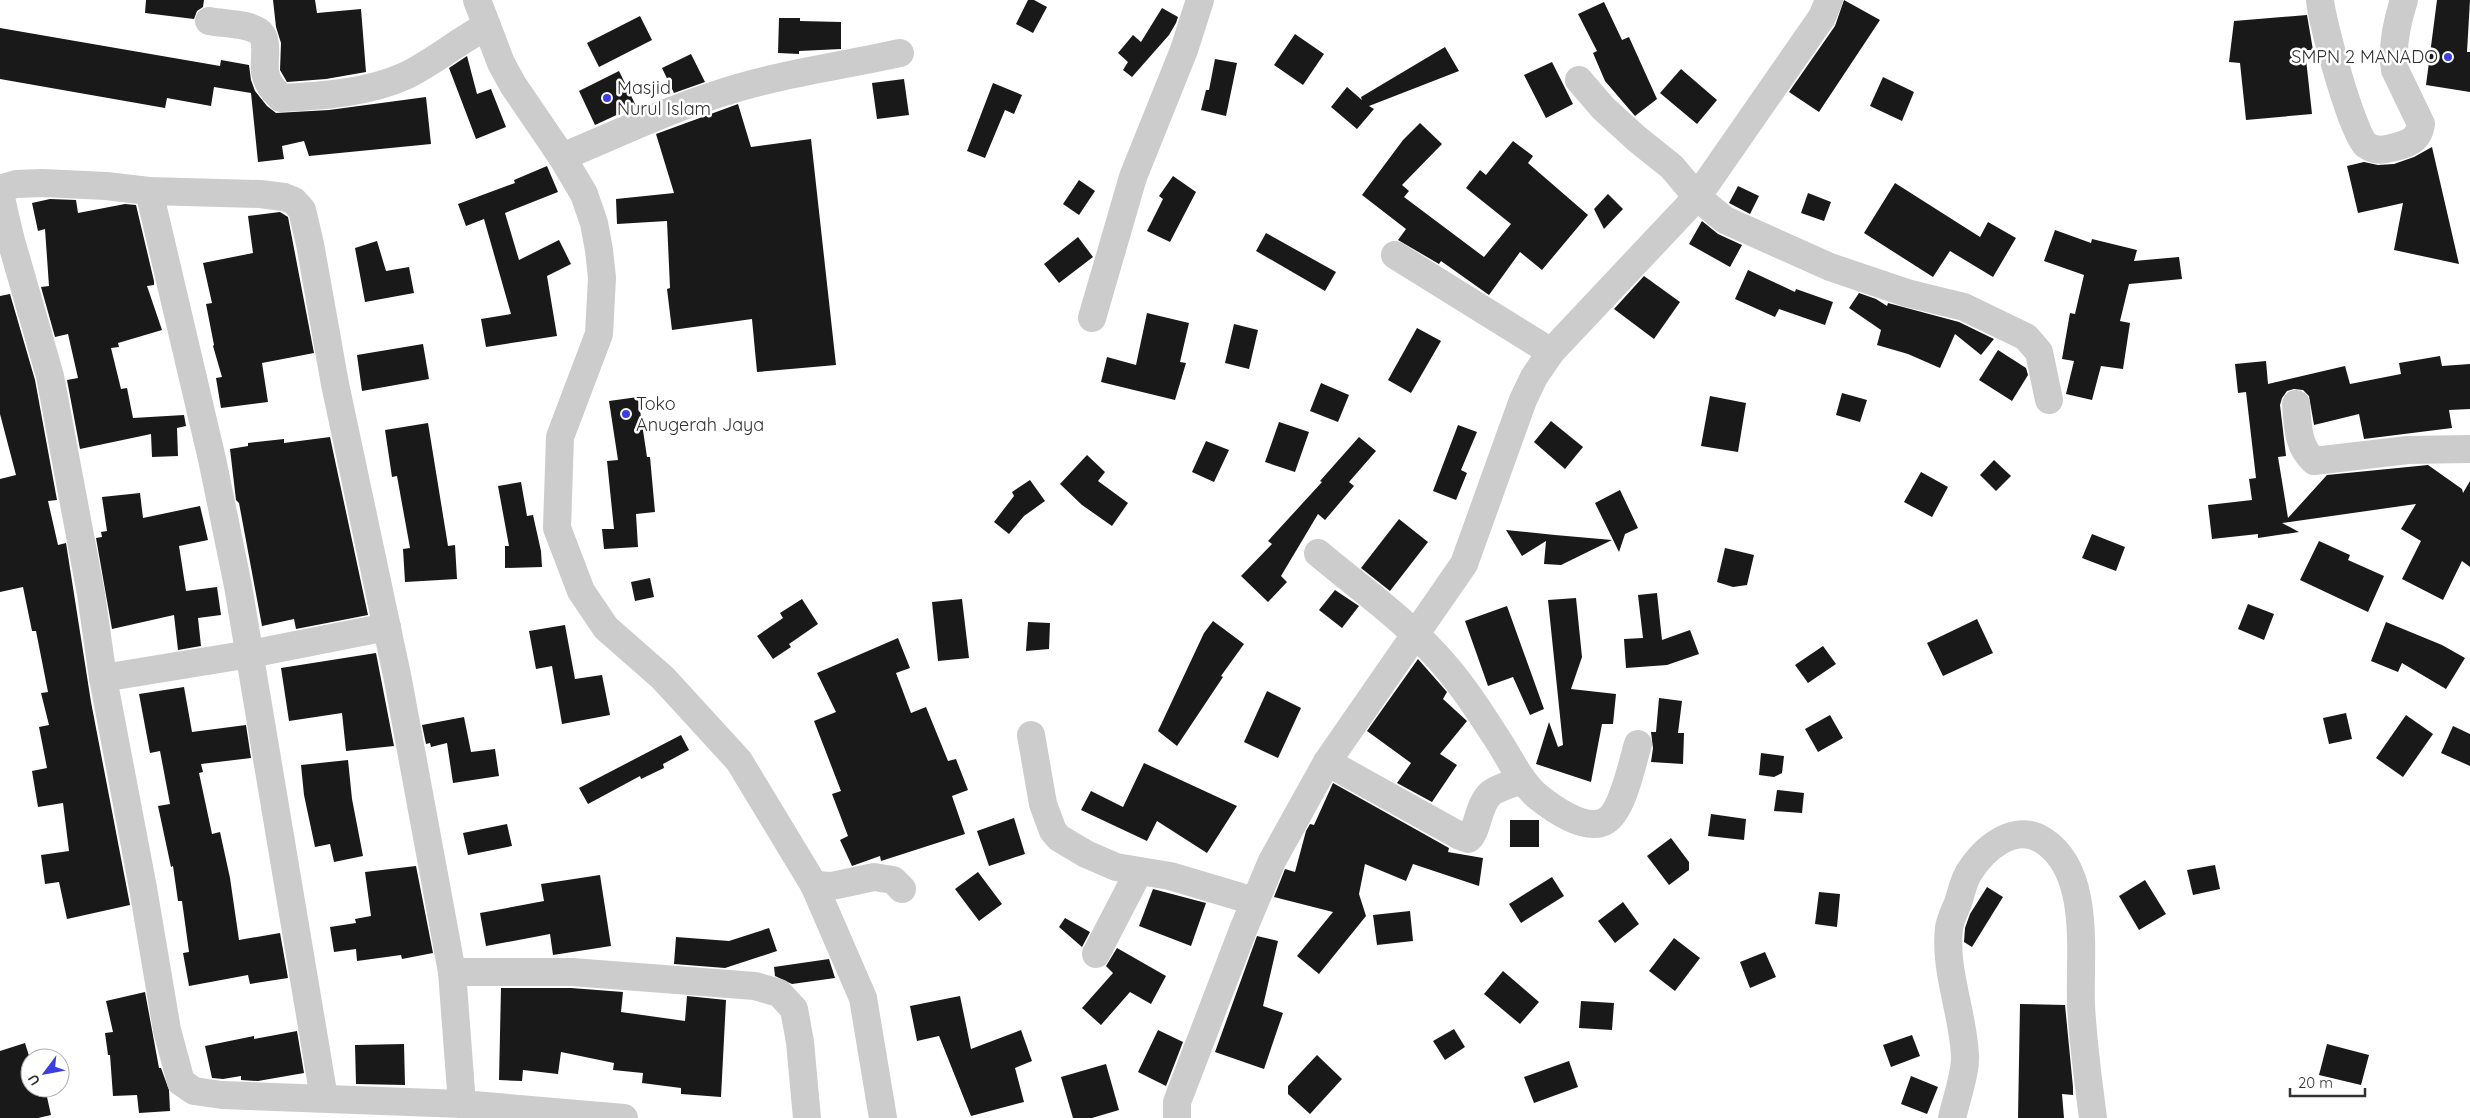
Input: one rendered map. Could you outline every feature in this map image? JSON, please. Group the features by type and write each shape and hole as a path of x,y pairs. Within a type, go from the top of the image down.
{"street":[{"path":"477,0 501,63 513,85 562,157 584,194 590,209 599,250 602,278 599,334 560,437 557,528 581,591 606,628 663,678 739,761 814,885 863,998 883,1118"},
{"path":"1092,318 1133,177 1184,50 1200,0"},
{"path":"1177,1118 1178,1102 1254,901 1272,861 1327,762 1464,564 1523,400 1534,377 1551,352 1696,197 1822,17 1829,0"},
{"path":"2320,0 2332,58 2359,134 2368,146 2382,150 2415,140 2420,132 2421,124 2395,70 2394,63 2398,18 2404,0"},
{"path":"209,21 250,28 259,32 264,40 265,73 271,89 281,98 308,97 366,88 403,76 487,26"},
{"path":"562,157 655,117 722,92 900,53"},
{"path":"1579,80 1630,133 1672,167 1696,197 1725,220 1830,267 1907,293 1964,307 2026,336 2039,352 2049,400"},
{"path":"0,189 16,184 42,183 106,186 149,191 260,194 294,201 302,210 310,244 335,384 387,627 452,972 462,1104"},
{"path":"149,191 214,469 250,654 324,1098"},
{"path":"0,194 5,238 50,376 91,594 103,678 143,888 166,1030 181,1082 194,1091 222,1095 462,1104 624,1118"},
{"path":"1395,255 1551,352"},
{"path":"2296,404 2300,442 2306,454 2314,461 2408,450 2470,449"},
{"path":"1318,553 1416,635 1448,669 1494,734 1522,780 1536,795 1557,810 1581,822 1603,823 1613,816 1618,807 1638,744"},
{"path":"103,678 250,654 387,627"},
{"path":"1031,735 1044,804 1053,831 1070,846 1116,867 1170,876 1254,901"},
{"path":"1327,762 1468,839 1473,834 1478,811 1491,793 1522,780"},
{"path":"1952,1118 1965,1058 1963,1027 1950,957 1949,926 1968,874 1993,843 2021,833 2044,840 2056,852 2067,868 2075,893 2080,918 2084,1046 2093,1118"},
{"path":"1096,954 1139,871"},
{"path":"814,885 832,886 874,877 893,880 902,889"},
{"path":"452,972 572,972 755,986 779,993 794,1009 800,1042 807,1118"}],"building":[{"path":"146,0 204,0 203,7 197,11 194,19 145,13"},
{"path":"273,0 315,0 317,13 361,9 366,72 326,79 287,82 280,70 281,43 276,27"},
{"path":"1028,0 1034,0 1047,7 1033,33 1016,24"},
{"path":"1844,0 1880,20 1819,112 1789,92 1835,26"},
{"name":"SMPN 2 MANADO","path":"2437,0 2470,0 2467,52 2470,52 2470,92 2426,85"},
{"path":"1604,2 1622,40 1629,37 1657,99 1635,116 1605,81 1593,53 1597,51 1578,14"},
{"path":"1162,8 1178,17 1176,23 1169,35 1132,77 1123,70 1128,62 1118,53 1133,35 1141,42"},
{"path":"2307,15 2313,50 2305,50 2312,114 2246,120 2240,63 2229,62 2234,21"},
{"path":"640,16 652,40 599,67 587,43"},
{"path":"779,18 800,18 800,21 841,22 841,49 799,51 799,54 778,53"},
{"path":"0,28 220,66 221,60 249,65 255,91 267,106 276,113 329,110 426,97 431,144 309,156 304,141 282,146 284,159 258,162 251,93 214,87 211,106 167,98 165,108 0,79"},
{"path":"1295,34 1324,54 1303,85 1274,65"},
{"path":"1445,47 1459,71 1369,106 1374,109 1357,129 1331,107 1347,87 1362,100 1361,97"},
{"path":"691,54 705,82 674,93 662,68"},
{"path":"467,56 477,94 491,89 506,127 476,139 449,68"},
{"path":"1215,59 1237,63 1226,116 1201,110 1206,90 1209,90"},
{"path":"1552,62 1573,104 1546,118 1524,75"},
{"path":"1681,69 1717,100 1697,124 1660,93"},
{"name":"Masjid Nurul Islam","path":"619,71 636,106 595,125 579,91"},
{"path":"1883,77 1914,92 1902,121 1870,106"},
{"path":"904,79 909,115 877,119 872,83"},
{"path":"993,83 1022,95 1014,114 1005,110 985,158 967,151"},
{"path":"738,104 751,147 811,139 836,365 757,372 752,319 672,330 667,289 670,288 667,221 617,224 616,199 674,193 656,134"},
{"path":"1420,123 1442,144 1402,185 1409,191 1404,197 1484,257 1511,224 1466,188 1480,170 1486,175 1513,141 1533,156 1528,163 1588,215 1542,270 1520,252 1489,295 1441,261 1439,264 1398,240 1406,229 1362,195 1403,140"},
{"path":"2432,147 2459,264 2394,250 2403,203 2358,213 2347,166 2364,162 2378,165 2394,164 2414,157"},
{"path":"547,166 558,192 505,213 519,260 559,240 571,264 547,276 557,336 486,347 481,319 511,314 484,219 466,226 458,204 515,183 514,180"},
{"path":"1173,176 1196,192 1170,242 1147,231 1163,199 1159,196"},
{"path":"1079,180 1095,191 1079,215 1063,204"},
{"path":"1895,183 1980,237 1988,222 2016,238 1993,277 1950,251 1933,277 1864,233"},
{"path":"1738,186 1759,196 1750,214 1729,203"},
{"path":"1808,193 1831,202 1824,221 1801,213"},
{"path":"1608,194 1623,209 1604,229 1594,209"},
{"path":"50,199 76,200 78,213 125,204 136,205 154,281 154,285 147,286 162,330 118,343 119,347 111,348 121,389 127,388 133,418 184,415 186,426 177,428 178,456 152,457 151,434 80,449 67,380 78,378 68,334 55,337 41,287 49,286 45,229 38,231 32,203"},
{"path":"280,212 288,217 314,353 262,363 268,402 221,408 216,378 222,377 213,346 206,304 212,303 203,263 253,253 248,216"},
{"path":"1702,221 1718,234 1742,245 1730,267 1689,244"},
{"path":"2055,230 2091,243 2092,239 2137,250 2134,261 2179,257 2182,279 2129,284 2120,321 2130,323 2123,369 2101,366 2092,400 2066,394 2074,361 2062,359 2070,313 2075,314 2084,275 2044,261"},
{"path":"1266,233 1336,272 1325,291 1256,251"},
{"path":"1078,237 1093,257 1059,283 1044,264"},
{"path":"377,241 386,271 409,267 414,293 365,302 355,248"},
{"path":"1748,270 1795,292 1796,289 1833,302 1825,325 1779,309 1775,317 1735,299"},
{"path":"1644,276 1680,302 1654,339 1614,309"},
{"path":"1859,293 1876,299 1887,306 1888,303 1959,322 1994,339 1981,355 1955,334 1940,368 1908,354 1877,345 1881,330 1849,308"},
{"path":"10,294 35,380 57,500 48,501 58,545 66,543 91,702 130,905 67,919 59,882 45,884 41,855 69,851 63,803 38,807 32,771 47,768 39,727 49,725 41,693 48,692 36,631 32,631 23,587 0,592 0,479 16,475 0,414 0,296"},
{"path":"1147,313 1189,323 1180,362 1186,363 1175,400 1101,382 1107,357 1136,365"},
{"path":"1234,324 1258,330 1249,369 1225,363"},
{"path":"1417,328 1441,341 1411,393 1388,380"},
{"path":"423,344 429,379 362,391 357,355"},
{"path":"1998,350 2026,368 2028,375 2012,401 1979,380"},
{"path":"2440,356 2442,366 2470,364 2470,409 2449,410 2452,428 2364,439 2359,414 2314,425 2309,396 2303,390 2294,389 2287,391 2280,405 2286,456 2278,457 2288,518 2327,475 2428,465 2462,489 2463,493 2470,481 2470,567 2462,561 2443,600 2402,579 2421,541 2401,529 2416,504 2282,523 2299,532 2258,538 2258,534 2212,539 2208,505 2252,500 2249,479 2256,478 2246,392 2238,393 2235,364 2266,361 2268,384 2345,366 2350,384 2401,374 2399,363"},
{"path":"1321,383 1349,395 1338,422 1310,411"},
{"path":"1842,393 1867,400 1860,422 1836,415"},
{"path":"1710,396 1746,403 1738,452 1701,446"},
{"path":"638,397 647,457 650,457 655,512 636,514 638,547 604,549 602,529 614,529 607,461 618,460 609,401"},
{"path":"1551,421 1583,447 1565,469 1534,442"},
{"path":"1279,422 1309,432 1295,472 1265,462"},
{"path":"428,423 448,546 455,545 457,579 405,582 403,549 410,548 397,476 392,477 385,430"},
{"path":"1458,425 1477,432 1461,470 1467,473 1456,500 1433,491"},
{"path":"330,437 368,615 296,629 294,619 262,626 239,503 236,500 230,449 248,446 248,443 284,439 284,443"},
{"path":"1359,437 1376,451 1349,482 1354,486 1325,520 1318,514 1281,576 1287,582 1268,602 1241,576 1272,544 1268,541 1322,482 1320,481"},
{"path":"1206,441 1229,450 1214,482 1192,472"},
{"path":"1087,455 1105,472 1098,481 1128,503 1112,526 1082,505 1060,484"},
{"path":"1994,460 2011,476 1996,491 1980,475"},
{"path":"1921,472 1948,487 1932,517 1904,502"},
{"path":"1030,480 1045,501 1024,516 1009,534 994,522 1014,496 1012,492"},
{"path":"521,482 527,516 533,515 541,551 542,567 505,568 505,546 509,546 498,486"},
{"path":"1620,490 1638,528 1625,534 1619,552 1595,503"},
{"path":"140,493 143,518 200,506 208,540 179,546 186,591 217,587 221,615 198,618 201,646 178,650 174,615 112,629 96,538 102,537 101,532 107,531 102,497"},
{"path":"1399,519 1428,542 1390,591 1361,568"},
{"path":"1506,530 1612,540 1561,565 1544,564 1546,541 1522,556"},
{"path":"2092,534 2125,547 2116,571 2082,558"},
{"path":"2319,541 2350,555 2348,560 2384,576 2368,612 2300,580"},
{"path":"1725,548 1754,555 1747,585 1733,587 1717,582"},
{"path":"650,578 654,597 635,601 631,582"},
{"path":"1335,590 1359,606 1342,628 1319,610"},
{"path":"1657,593 1662,640 1690,630 1699,654 1667,665 1626,668 1624,639 1643,638 1638,595"},
{"path":"1576,598 1582,657 1571,689 1616,694 1613,724 1602,724 1591,782 1536,764 1549,722 1558,747 1563,745 1548,600"},
{"path":"802,599 818,624 789,644 791,647 773,659 757,636 783,618 780,613"},
{"path":"962,599 969,658 938,661 932,602"},
{"path":"2248,604 2274,614 2264,640 2238,629"},
{"path":"1507,606 1544,709 1530,715 1513,677 1488,686 1465,621"},
{"path":"1977,619 1993,653 1943,676 1927,643"},
{"path":"1213,621 1244,644 1221,676 1223,677 1177,746 1158,731 1204,633"},
{"path":"1028,622 1050,623 1049,649 1026,651"},
{"path":"2386,622 2442,645 2465,658 2446,689 2402,663 2398,672 2371,661"},
{"path":"565,625 575,679 602,675 610,715 562,724 552,666 536,669 529,631"},
{"path":"898,638 910,668 896,673 911,713 926,707 948,761 956,759 968,790 952,796 965,834 881,861 880,856 852,866 840,840 848,836 832,794 841,791 814,721 836,712 817,673"},
{"path":"1823,646 1836,664 1808,683 1795,665"},
{"path":"376,653 394,746 346,751 342,713 289,721 281,668"},
{"path":"1418,659 1447,692 1443,699 1467,721 1440,754 1457,765 1432,802 1397,783 1411,763 1367,731"},
{"path":"184,687 192,732 246,725 251,758 201,764 203,772 199,773 212,834 220,832 230,878 239,940 280,933 288,978 250,984 248,975 189,986 183,953 189,952 182,901 178,901 173,866 171,867 158,806 170,804 160,751 150,753 139,694"},
{"path":"1267,691 1301,708 1278,758 1244,742"},
{"path":"1659,698 1682,701 1678,733 1684,733 1683,764 1651,762 1653,748 1651,732 1656,732"},
{"path":"2346,713 2352,739 2329,744 2323,718"},
{"path":"1830,715 1843,738 1818,752 1805,729"},
{"path":"2406,715 2433,734 2403,777 2376,758"},
{"path":"464,717 471,752 495,749 499,776 453,783 447,743 431,747 430,743 426,744 422,725"},
{"path":"2453,726 2470,734 2470,766 2441,753"},
{"path":"681,735 689,750 663,764 664,768 641,779 640,776 588,804 579,788"},
{"path":"1761,753 1784,756 1782,773 1774,777 1759,775"},
{"path":"348,760 352,799 363,856 334,862 330,844 315,847 304,795 301,765"},
{"path":"1144,763 1237,806 1207,853 1157,821 1147,841 1081,810 1091,791 1123,807"},
{"path":"1333,783 1449,848 1448,852 1483,858 1479,886 1413,864 1406,881 1365,864 1359,894 1366,916 1319,974 1297,956 1333,912 1274,897 1285,869 1295,872 1306,831 1310,824 1314,825"},
{"path":"1777,790 1804,793 1802,813 1774,811"},
{"path":"1711,814 1746,819 1744,840 1708,836"},
{"path":"1014,818 1025,854 989,866 977,831"},
{"path":"1510,820 1539,820 1539,847 1510,847"},
{"path":"507,824 512,846 468,855 463,833"},
{"path":"1671,838 1689,862 1689,870 1669,885 1647,856"},
{"path":"2215,865 2220,889 2193,895 2187,870"},
{"path":"416,866 433,953 402,959 401,955 357,961 356,949 334,952 330,927 356,923 355,919 371,916 365,872"},
{"path":"978,872 1002,904 979,921 955,889"},
{"path":"600,875 611,946 553,955 550,934 486,946 480,913 544,901 541,884"},
{"path":"1552,877 1564,896 1521,923 1509,904"},
{"path":"2145,880 2166,914 2139,930 2119,896"},
{"path":"1987,887 2003,897 1972,947 1964,942 1965,928 1970,914"},
{"path":"1153,889 1206,903 1191,946 1139,926"},
{"path":"1819,892 1840,894 1837,927 1815,924"},
{"path":"1623,902 1639,924 1615,943 1598,921"},
{"path":"1410,911 1413,941 1377,945 1373,915"},
{"path":"1065,918 1090,932 1082,947 1059,927"},
{"path":"769,928 777,951 725,968 674,964 676,937 729,941"},
{"path":"1257,936 1278,941 1263,1006 1283,1013 1264,1069 1215,1052"},
{"path":"1674,938 1700,958 1675,991 1649,971"},
{"path":"1117,948 1166,976 1151,1004 1130,992 1101,1025 1082,1008 1113,973 1106,966"},
{"path":"1765,952 1776,977 1750,988 1740,962"},
{"path":"829,959 835,978 792,984 775,976 774,967"},
{"path":"1503,971 1539,1002 1520,1024 1484,994"},
{"path":"501,988 571,988 623,992 621,1012 685,1021 687,996 726,1000 721,1097 681,1094 681,1088 642,1083 643,1073 613,1070 614,1063 561,1052 558,1074 523,1070 522,1081 499,1080"},
{"path":"145,992 159,1068 161,1068 169,1090 170,1111 139,1113 137,1095 113,1096 110,1055 108,1055 105,1033 113,1032 106,1001"},
{"path":"960,996 971,1049 1021,1030 1032,1061 1015,1068 1024,1102 971,1116 939,1036 917,1041 910,1006"},
{"path":"1581,1001 1614,1003 1612,1030 1579,1028"},
{"path":"2020,1004 2065,1005 2073,1095 2062,1094 2064,1118 2018,1118"},
{"path":"1454,1029 1465,1047 1445,1060 1433,1041"},
{"path":"1158,1030 1183,1042 1166,1086 1138,1072"},
{"path":"297,1031 304,1073 258,1081 241,1080 241,1076 223,1079 212,1078 205,1046 254,1036 254,1039"},
{"path":"1912,1035 1920,1056 1891,1067 1883,1045"},
{"path":"25,1043 27,1048 20,1048 20,1098 47,1098 51,1115 38,1118 0,1118 0,1051"},
{"path":"404,1044 405,1085 356,1084 355,1045"},
{"path":"2327,1044 2369,1055 2361,1085 2319,1075"},
{"path":"1317,1055 1342,1079 1310,1114 1288,1094 1288,1086"},
{"path":"1569,1061 1578,1087 1534,1103 1524,1077"},
{"path":"1106,1064 1119,1110 1092,1118 1073,1118 1061,1077"},
{"path":"1911,1076 1938,1087 1927,1114 1901,1104"}],"place":[{"name":"SMPN 2 MANADO","path":"2448,57"},
{"name":"Masjid Nurul Islam","path":"607,98"},
{"name":"Toko Anugerah Jaya","path":"626,414"}]}
